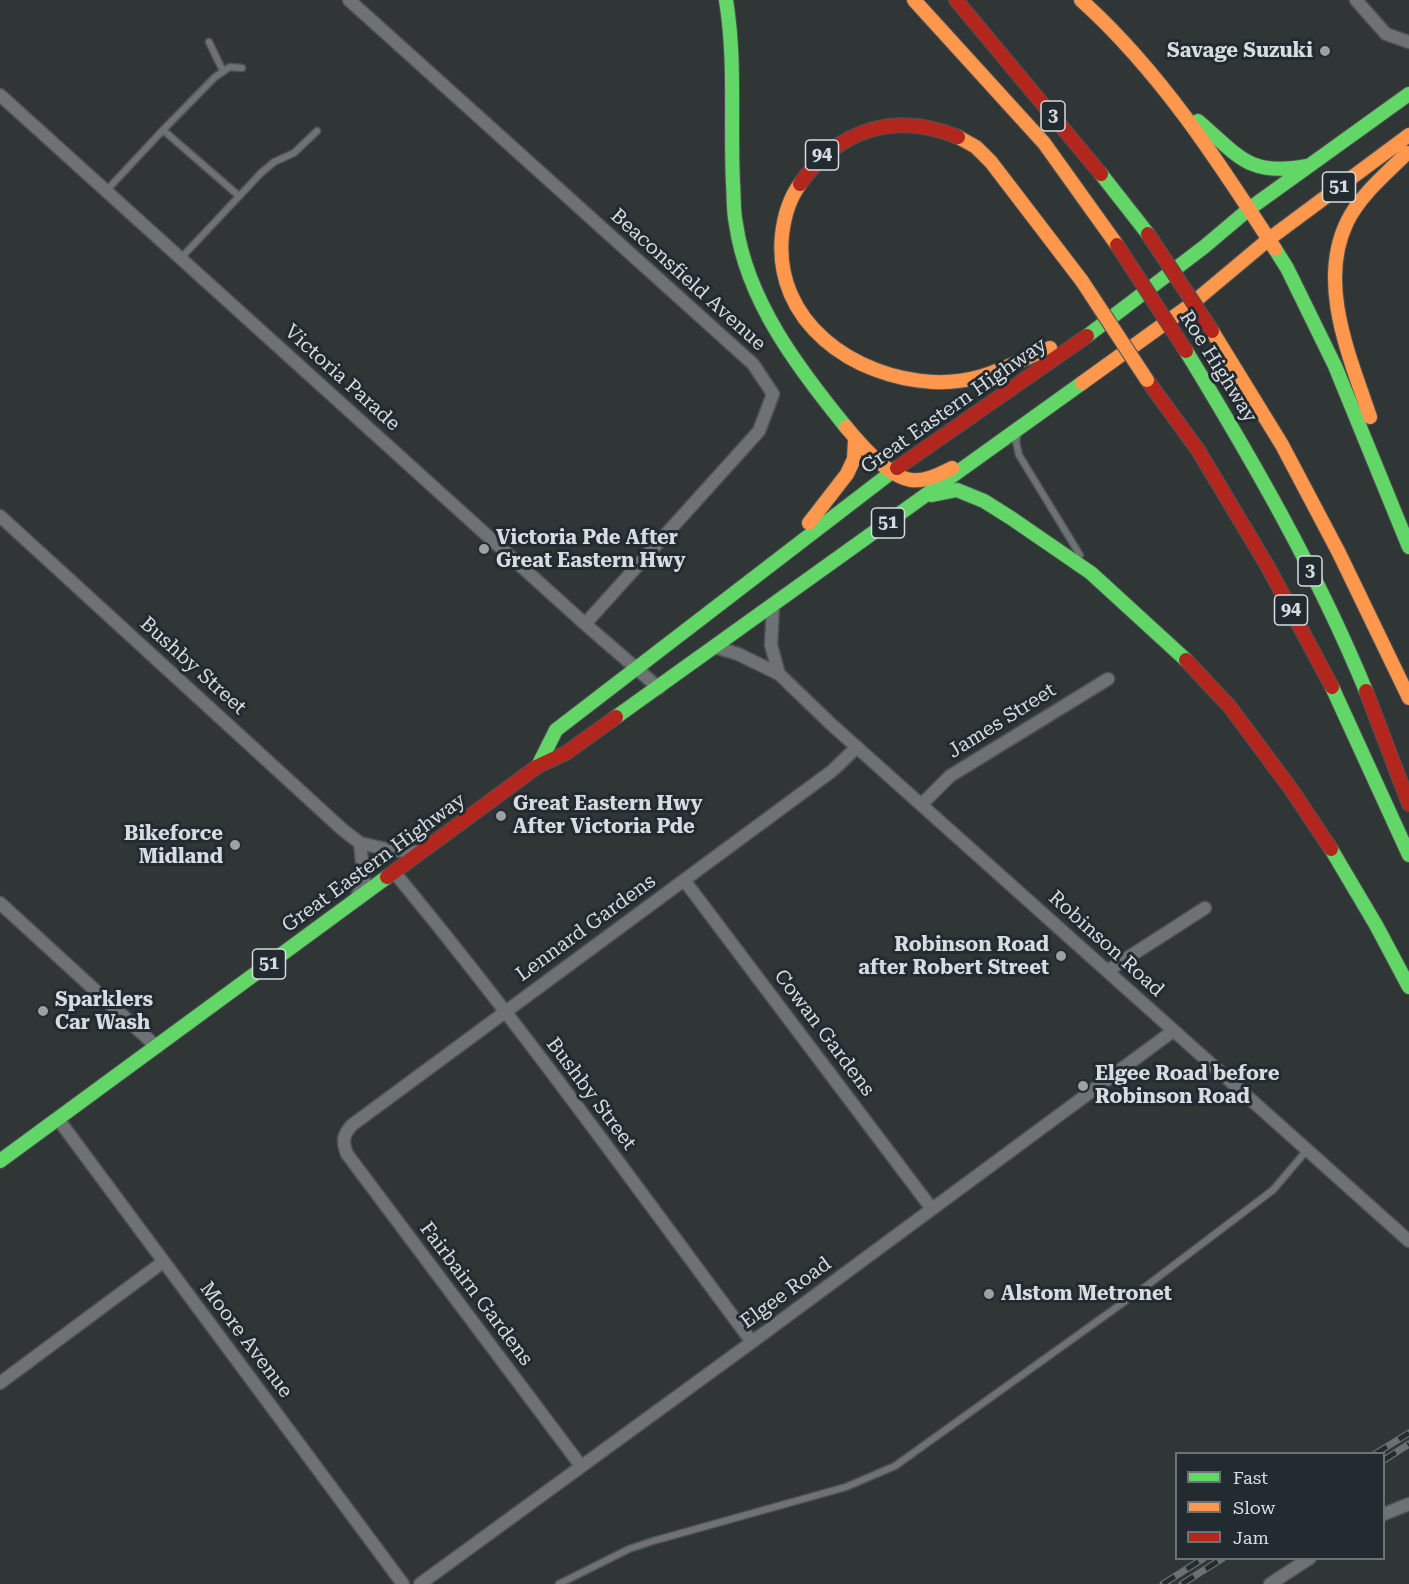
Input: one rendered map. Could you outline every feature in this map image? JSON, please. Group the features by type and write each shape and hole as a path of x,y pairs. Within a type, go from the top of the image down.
{"highway":[{"path":"726,0 734,67 731,160 736,227 763,307 788,351 855,439 892,472 909,480 926,478 957,464 970,463"},
{"name":"Roe Highway","path":"914,0 1044,143 1117,245 1186,351 1256,469 1341,635 1380,725 1409,804"},
{"name":"Roe Highway","path":"956,0 1084,152 1148,234 1212,331 1292,465 1345,563 1409,698"},
{"path":"1081,0 1100,17 1178,105 1287,268 1335,366 1409,547"},
{"name":"Great Eastern Highway","path":"538,766 556,730 749,580 892,472 1092,333 1204,248 1249,209 1409,94"},
{"path":"1178,105 1238,156 1254,166 1280,170 1310,166"},
{"name":"94","path":"1092,333 1042,351 1000,372 980,378 942,383 922,382 886,374 855,362 818,335 799,308 784,277 780,246 781,230 789,200 797,184 819,157 836,144 874,128 896,124 932,128 958,135 975,146 1018,197 1082,281 1147,380 1198,450 1268,567 1334,691 1409,855"},
{"name":"Great Eastern Highway","path":"0,1161 538,766 566,753 1189,306 1269,239 1409,135"},
{"path":"1409,149 1375,183 1346,223 1338,246 1333,272 1337,306 1409,541"},
{"path":"749,580 798,535 828,501 854,459 855,439"},
{"path":"925,497 957,490 971,495 1011,518 1091,573 1205,679 1257,743 1328,844 1376,925 1409,987"}],"street":[{"name":"Beaconsfield Avenue","path":"349,0 753,364 773,394 759,431 585,624"},
{"path":"1356,0 1386,34 1409,42"},
{"name":"Victoria Parade","path":"0,95 585,624 659,687"},
{"name":"Bushby Street","path":"0,516 341,828 360,843 390,850 421,852"},
{"path":"772,606 771,645 779,674"},
{"name":"Robinson Road","path":"715,647 738,654 779,674 857,747 1409,1241"},
{"name":"James Street","path":"922,804 950,776 1108,679"},
{"name":"Lennard Gardens","path":"343,1143 345,1132 352,1125 832,771 857,747"},
{"path":"355,900 364,881 360,843"},
{"name":"Bushby Street","path":"394,872 505,1011 752,1342"},
{"name":"Cowan Gardens","path":"684,880 932,1209"},
{"path":"0,903 157,1047"},
{"path":"1107,971 1205,908"},
{"name":"Elgee Road","path":"420,1584 1173,1031"},
{"name":"Moore Avenue","path":"58,1119 404,1584"},
{"name":"Fairbairn Gardens","path":"343,1143 347,1154 581,1466"},
{"path":"0,1383 163,1262"},
{"path":"1385,1513 1409,1504"},
{"path":"1270,1584 1307,1560"}],"lane":[{"path":"209,42 223,71"},
{"path":"106,191 208,83 230,67 242,68"},
{"path":"163,130 239,196"},
{"path":"181,258 268,166 294,153 317,131"},
{"path":"1021,425 1016,442 1019,455 1091,573"},
{"path":"559,1584 653,1540 846,1486 895,1466 1144,1287 1273,1190 1308,1150"}],"railway":[{"path":"1378,1452 1409,1433"},
{"path":"1385,1459 1409,1444"},
{"path":"1163,1584 1201,1560"},
{"path":"1182,1584 1220,1560"}],"traffic: fast":[{"path":"726,0 732,69 734,208 742,252 751,280 777,332 810,381 846,427"},
{"path":"1087,336 1204,247 1249,209 1409,94"},
{"path":"1198,121 1235,154 1257,166 1271,169 1307,166"},
{"path":"1101,174 1148,234"},
{"path":"1275,249 1287,268 1335,366 1409,547"},
{"path":"1186,351 1283,518 1327,603 1366,691"},
{"path":"616,717 1082,383"},
{"path":"538,766 556,730 897,468"},
{"path":"932,495 957,490 984,501 1011,518 1091,573 1186,660"},
{"path":"1332,687 1409,855"},
{"path":"1331,849 1409,987"},
{"path":"0,1161 387,877"}],"traffic: slow":[{"path":"914,0 1044,143 1117,245"},
{"path":"1081,0 1110,27 1162,87 1209,150 1275,249"},
{"path":"1082,383 1189,306 1269,239 1409,135"},
{"path":"958,137 976,147 991,162 1082,281"},
{"path":"1370,417 1340,320 1335,270 1339,246 1352,212 1374,185 1407,153"},
{"path":"800,184 790,202 784,222 783,266 791,294 805,319 825,340 848,357 875,370 903,378 950,382 980,377 1050,348"},
{"path":"1082,281 1147,380"},
{"path":"1212,331 1282,445 1339,553 1409,698"},
{"path":"846,427 876,459 902,478 922,480 952,468"},
{"path":"809,523 847,474 854,459 855,439"}],"traffic: jam":[{"path":"956,0 1101,174"},
{"path":"800,184 815,165 832,150 850,138 870,130 891,126 912,126 935,129 958,137"},
{"path":"1148,234 1212,331"},
{"path":"1117,245 1186,351"},
{"path":"897,468 1087,336"},
{"path":"1147,380 1198,450 1268,567 1332,687"},
{"path":"1186,660 1230,707 1291,789 1331,849"},
{"path":"1366,691 1409,804"},
{"path":"387,877 538,766 566,753 616,717"}],"place":[{"name":"Savage Suzuki","path":"1325,51"},
{"name":"Victoria Pde After Great Eastern Hwy","path":"484,549"},
{"name":"Great Eastern Hwy After Victoria Pde","path":"501,816"},
{"name":"Bikeforce Midland","path":"235,845"},
{"name":"Robinson Road after Robert Street","path":"1061,956"},
{"name":"Sparklers Car Wash","path":"43,1011"},
{"name":"Elgee Road before Robinson Road","path":"1083,1086"},
{"name":"Alstom Metronet","path":"989,1294"}]}
